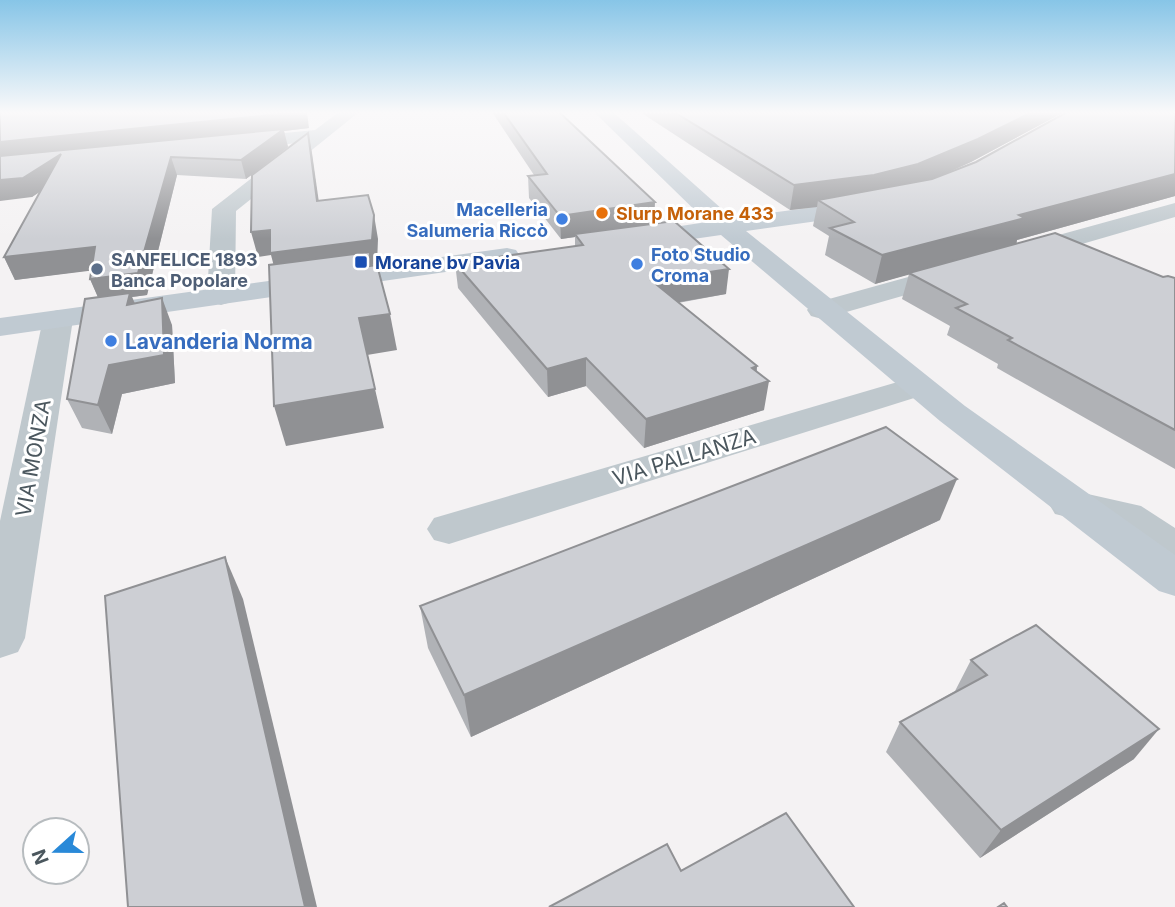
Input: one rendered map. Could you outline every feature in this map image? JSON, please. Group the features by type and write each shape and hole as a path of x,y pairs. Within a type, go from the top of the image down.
{"street":[{"path":"221,296 223,209 295,154"},
{"path":"648,154 725,228 822,310 1070,504 1175,579"},
{"path":"616,242 839,213 891,202"},
{"path":"822,310 1175,210"},
{"path":"0,327 526,253"},
{"name":"VIA MONZA","path":"0,638 58,319"},
{"name":"VIA PALLANZA","path":"449,529 918,386"},
{"path":"1070,504 1126,516 1175,548"}],"building":[{"path":"60,154 23,178 0,180 0,156"},
{"path":"61,154 249,154 241,160 171,157 138,273 90,279 95,247 4,257"},
{"path":"280,154 311,154 317,201 368,195 374,215 372,240 270,253 270,230 251,232 252,175"},
{"path":"533,154 604,154 655,202 560,216 528,176 547,174"},
{"path":"744,154 941,154 918,164 874,175 794,185"},
{"path":"990,154 1175,154 1175,174 1019,215 1025,218 882,255 830,228 854,222 818,200 932,179"},
{"path":"674,221 729,269 652,281 757,366 752,368 769,381 646,419 586,358 547,369 455,263 583,245 575,234"},
{"path":"1055,233 1163,277 1175,278 1175,430 1008,340 1012,338 956,308 967,304 909,273"},
{"path":"370,252 369,266 377,265 390,314 359,318 375,389 274,406 269,265"},
{"path":"130,293 127,305 162,298 164,355 109,365 98,405 67,399 85,299"},
{"path":"886,427 957,479 464,695 420,606"},
{"path":"225,557 305,907 128,907 105,596"},
{"path":"1036,625 1159,729 1001,830 900,722 987,675 971,660"},
{"path":"786,813 854,907 549,907 667,844 681,871"}],"place":[{"name":"Slurp Morane 433","path":"602,213"},
{"name":"Macelleria Salumeria Riccò","path":"562,219"},
{"name":"Morane bv Pavia","path":"361,262"},
{"name":"Foto Studio Croma","path":"637,264"},
{"name":"SANFELICE 1893 Banca Popolare","path":"97,269"},
{"name":"Lavanderia Norma","path":"111,341"}]}
